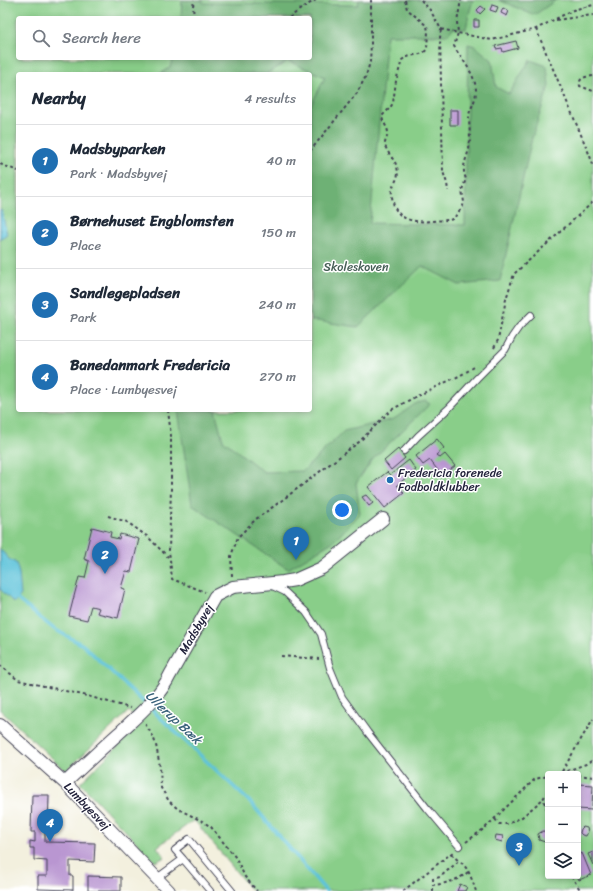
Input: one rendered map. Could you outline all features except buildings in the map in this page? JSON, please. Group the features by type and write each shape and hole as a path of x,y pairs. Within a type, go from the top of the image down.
{"street":[{"name":"Madsbyvej","path":"65,783 140,713 158,694 166,684 215,596 233,587 295,580 322,568 383,519"},
{"name":"Lumbyesvej","path":"0,725 65,783 169,891"}],"lane":[{"path":"404,451 449,408 476,378 505,350 519,327 531,315"},
{"path":"267,584 286,592 306,612 321,634 330,668 342,697 402,777 459,846"},
{"path":"210,891 175,850 189,839 232,891"},
{"path":"157,878 184,859"}],"path":[{"path":"194,0 194,16"},
{"path":"292,16 316,0"},
{"path":"312,149 357,93 366,76 370,62 371,0"},
{"path":"405,0 407,9 427,26 427,49 424,53 408,56 402,60 396,81 393,103 382,116 382,119 388,133 385,147 397,166 398,173 397,180 392,190 393,204 397,211 405,218 419,222 450,220 454,218 463,206 464,202 462,190 466,179 463,167 470,143 470,111 476,97 476,90 473,77 454,46 458,34 457,22 462,0"},
{"path":"421,0 430,10 441,29 443,172 448,191"},
{"path":"441,29 458,34 492,40 536,29 574,10 593,5"},
{"path":"553,21 593,15"},
{"path":"536,29 593,165"},
{"path":"593,76 584,77 580,79 579,82 580,86 593,91"},
{"path":"590,156 593,152"},
{"path":"0,164 16,170"},
{"path":"494,350 498,340 506,299 514,274 593,202"},
{"path":"233,587 231,556 238,537 256,519 359,442 391,410 461,375 481,363"},
{"path":"168,412 171,436 169,558 172,579 215,596"},
{"path":"108,516 127,522 148,537 169,558"},
{"path":"281,656 328,660"},
{"path":"0,665 18,680 87,696 132,709 140,713 156,745 160,767 161,788 169,801 178,809 211,827 236,858 245,877 257,891"},
{"path":"561,771 593,719"},
{"path":"567,771 593,760"},
{"path":"581,775 593,777"},
{"path":"403,891 459,846 485,828 535,779 545,777"},
{"path":"494,819 499,824 508,824 522,817 544,799 546,807"},
{"path":"451,853 463,863 476,891"},
{"path":"433,891 433,879 440,877 459,861"},
{"path":"433,885 448,882 468,872"},
{"path":"573,879 580,891"}],"green space":[{"path":"0,0 593,0 593,891 252,891 194,820 157,847 165,857 155,862 80,783 141,724 129,711 66,771 0,710"},
{"name":"Skoleskoven","path":"182,0 202,0 203,3 358,5 359,0 473,0 466,29 453,28 447,35 387,35 370,223 465,225 468,44 475,46 492,60 496,87 509,94 530,60 547,66 549,86 532,138 500,281 459,285 422,266 358,327 312,320 312,103 325,77 288,61 269,72 163,72 170,67 172,60 312,60 312,16 181,16"},
{"path":"499,0 556,0 536,14 531,14"},
{"path":"425,401 430,404 373,459 356,483 360,514 334,541 288,569 192,505 178,412 216,412 223,440 264,472 303,471 344,431 394,419 415,404"}],"water":[{"path":"0,210 2,211 7,234 0,239"},
{"path":"0,549 9,559 16,563 19,573 21,595 14,603 0,589"}],"waterway":[{"name":"Ullerup Bæk","path":"16,596 18,600 54,629 83,645 251,803 326,891"}],"place":[{"name":"Fredericia forenede Fodboldklubber","path":"390,480"},
{"name":"Madsbyparken","path":"296,560"},
{"name":"Børnehuset Engblomsten","path":"105,574"},
{"name":"Banedanmark Fredericia","path":"50,842"},
{"name":"Sandlegepladsen","path":"519,866"}]}
